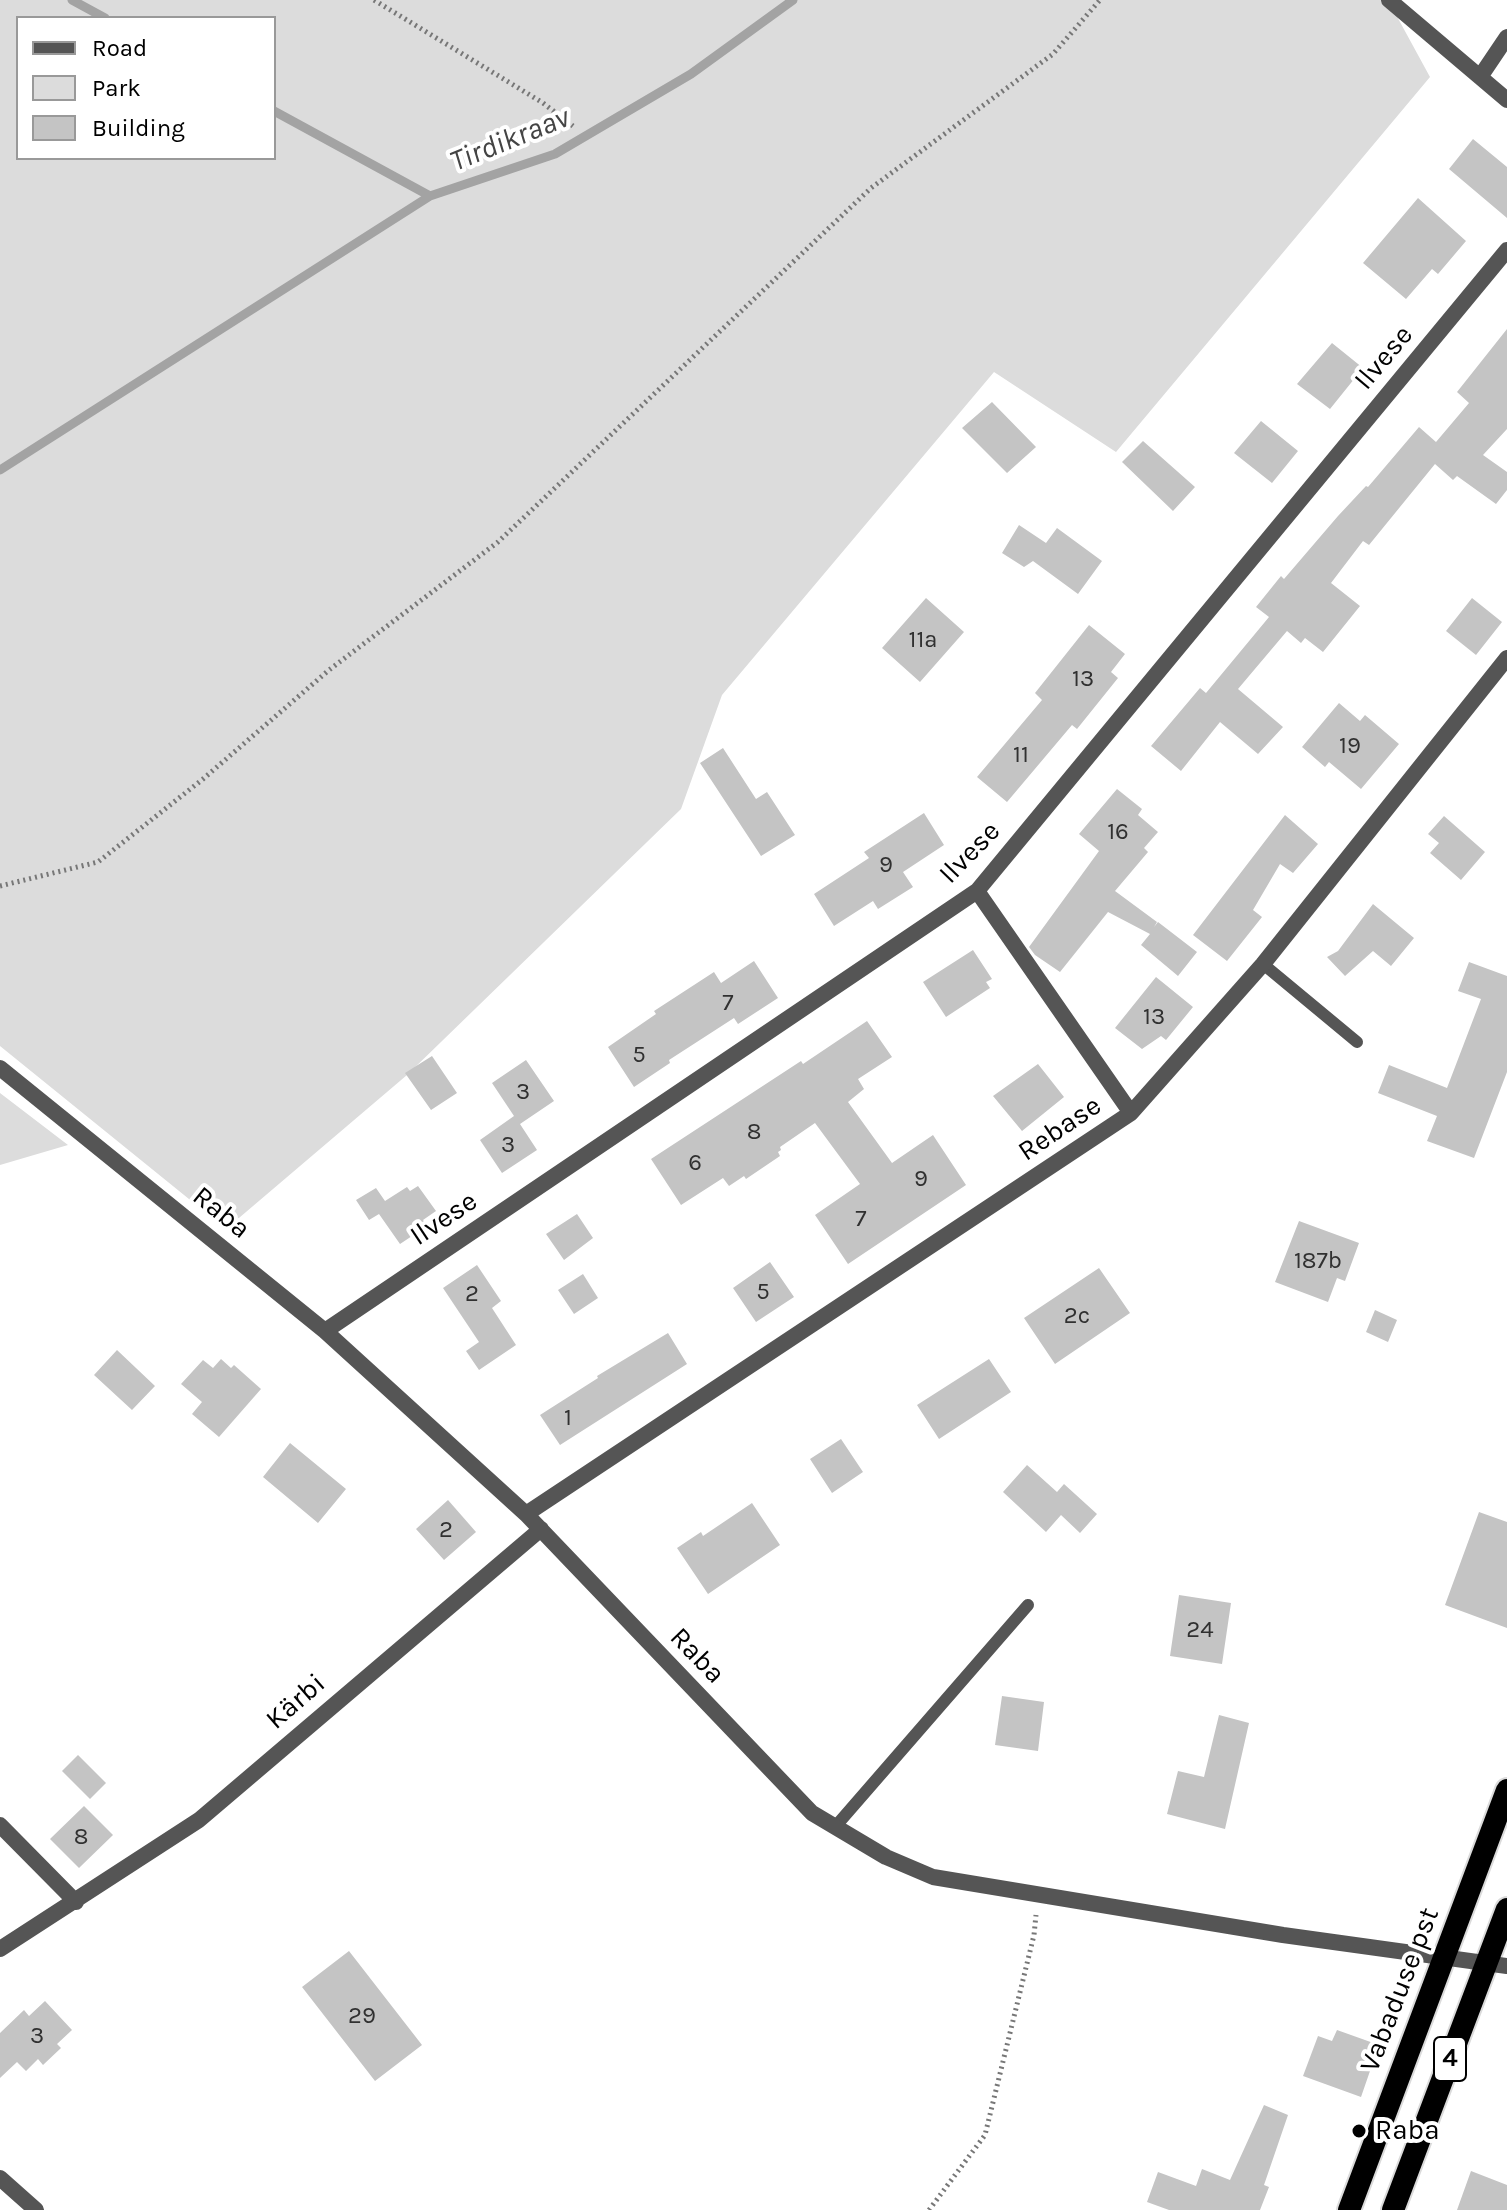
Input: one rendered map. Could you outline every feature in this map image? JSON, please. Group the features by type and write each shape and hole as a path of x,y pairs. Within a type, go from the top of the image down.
{"highway":[{"name":"Vabaduse pst","path":"1349,2210 1507,1790"},
{"name":"4","path":"1393,2210 1497,1964 1507,1909"}],"street":[{"path":"1389,0 1507,100"},
{"path":"1480,77 1507,37"},
{"name":"Ilvese","path":"325,1331 977,891 1507,250"},
{"name":"Rebase","path":"526,1514 1131,1113 1263,964 1507,658"},
{"path":"977,891 1131,1113"},
{"name":"Raba","path":"0,1068 325,1331 526,1514 812,1813 835,1827 886,1857 933,1877 1444,1959 1497,1964"},
{"name":"Kärbi","path":"0,1949 199,1820 541,1529"},
{"path":"0,1825 76,1902"},
{"path":"0,2178 36,2210"}],"lane":[{"path":"1263,964 1357,1042"},
{"path":"835,1827 1028,1605"}],"path":[{"path":"374,0 543,103 573,126"},
{"path":"0,886 98,862 203,779 329,670 498,542 871,188 1053,54 1100,0"},
{"path":"929,2210 985,2135 1034,1935 1038,1894"}],"green space":[{"path":"0,0 1388,0 1430,77 1116,452 994,372 722,695 681,809 407,1075 226,1229 0,1046"},
{"path":"0,1093 68,1145 0,1165"}],"building":[{"path":"1473,139 1507,167 1507,218 1449,169"},
{"path":"1418,198 1466,241 1438,274 1432,269 1406,299 1363,263"},
{"path":"1507,329 1507,429 1483,455 1507,472 1507,490 1496,504 1457,476 1453,480 1435,464 1369,545 1363,541 1331,583 1360,606 1323,652 1305,638 1301,643 1287,631 1238,689 1283,727 1258,754 1220,722 1181,771 1151,746 1200,688 1206,693 1269,617 1256,607 1281,576 1284,579 1419,427 1436,442 1469,403 1457,392"},
{"path":"1332,343 1363,368 1330,409 1297,384"},
{"path":"992,402 1036,447 1007,473 962,428"},
{"path":"1261,421 1298,451 1272,483 1234,453"},
{"path":"1143,441 1195,487 1173,511 1122,462"},
{"path":"1019,525 1046,543 1057,528 1102,561 1078,594 1033,561 1024,567 1002,553"},
{"path":"926,598 964,632 920,682 882,648"},
{"path":"1472,598 1502,622 1476,655 1446,631"},
{"path":"1089,625 1125,654 1111,672 1118,678 1077,729 1072,725 1007,802 977,777 1042,700 1035,693"},
{"path":"1339,703 1360,721 1365,715 1399,744 1361,789 1329,762 1325,767 1302,747"},
{"path":"723,748 756,799 767,792 795,835 761,856 700,763"},
{"path":"1117,789 1142,809 1138,815 1158,832 1144,848 1148,852 1115,891 1157,922 1154,927 1158,922 1197,952 1178,976 1141,945 1150,934 1108,912 1060,972 1035,955 1029,947 1099,851 1079,834"},
{"path":"924,813 944,845 903,872 913,887 878,909 873,901 834,926 814,894 869,858 864,852"},
{"path":"1285,815 1318,844 1293,873 1280,864 1253,910 1262,917 1227,961 1193,935"},
{"path":"1444,816 1485,852 1461,880 1430,853 1439,843 1428,834"},
{"path":"1373,904 1414,938 1391,966 1373,951 1345,976 1327,957 1338,951"},
{"path":"973,950 992,979 986,982 990,988 946,1017 923,982"},
{"path":"754,961 778,998 738,1024 734,1018 634,1087 608,1047 656,1014 654,1011 714,972 721,983"},
{"path":"1469,962 1507,976 1507,1072 1474,1158 1427,1141 1437,1116 1378,1093 1389,1065 1447,1088 1481,999 1458,991"},
{"path":"1156,977 1193,1007 1166,1040 1161,1036 1142,1049 1115,1028"},
{"path":"867,1021 892,1057 858,1079 864,1089 848,1102 892,1163 933,1135 966,1185 848,1264 815,1215 860,1184 815,1123 780,1147 780,1156 746,1179 744,1176 729,1186 723,1178 681,1205 651,1159"},
{"path":"432,1056 457,1093 431,1110 405,1073"},
{"path":"526,1060 554,1101 520,1124 537,1150 502,1173 480,1140 514,1116 492,1083"},
{"path":"1038,1064 1064,1097 1022,1131 993,1096"},
{"path":"418,1186 436,1211 423,1220 425,1223 419,1226 421,1230 400,1244 379,1214 369,1220 356,1200 376,1188 385,1201 407,1187 410,1191"},
{"path":"577,1214 593,1238 564,1260 546,1234"},
{"path":"1299,1221 1359,1243 1345,1281 1337,1278 1328,1302 1275,1282"},
{"path":"770,1262 794,1297 756,1322 733,1288"},
{"path":"477,1265 501,1301 492,1308 516,1345 479,1370 466,1351 479,1342 443,1288"},
{"path":"1099,1268 1130,1313 1055,1364 1024,1318"},
{"path":"583,1274 598,1298 574,1314 558,1290"},
{"path":"1375,1310 1397,1320 1388,1342 1366,1332"},
{"path":"668,1333 687,1364 560,1445 540,1415"},
{"path":"117,1350 155,1386 132,1410 94,1375"},
{"path":"221,1359 231,1368 234,1365 261,1389 219,1437 192,1414 202,1402 181,1384 203,1360 213,1368"},
{"path":"989,1359 1011,1392 939,1439 917,1405"},
{"path":"841,1439 863,1472 832,1493 810,1459"},
{"path":"290,1443 346,1489 318,1523 263,1477"},
{"path":"1027,1465 1057,1492 1064,1484 1097,1514 1080,1533 1061,1515 1046,1532 1003,1492"},
{"path":"448,1500 476,1532 444,1560 416,1529"},
{"path":"752,1503 780,1545 708,1594 677,1548 701,1532 703,1536"},
{"path":"1479,1512 1507,1522 1507,1628 1445,1605"},
{"path":"1179,1595 1231,1603 1222,1664 1170,1656"},
{"path":"1002,1696 1044,1702 1038,1751 995,1745"},
{"path":"1219,1715 1249,1723 1225,1829 1167,1814 1178,1771 1204,1777"},
{"path":"78,1755 106,1783 90,1799 62,1771"},
{"path":"84,1806 113,1835 79,1868 50,1839"},
{"path":"349,1951 422,2045 375,2081 302,1987"},
{"path":"45,2001 72,2030 57,2044 61,2048 43,2065 38,2059 26,2071 17,2062 0,2078 0,2033 24,2010 29,2016"},
{"path":"1337,2030 1379,2045 1361,2097 1303,2076 1318,2036 1332,2041"},
{"path":"1264,2105 1288,2115 1264,2185 1269,2187 1260,2210 1169,2210 1147,2202 1158,2172 1196,2186 1202,2169 1230,2180"},
{"path":"1471,2171 1507,2185 1507,2210 1457,2210"}],"waterway":[{"name":"Tirdikraav","path":"72,0 101,16"},
{"name":"Tirdikraav","path":"276,112 430,196 555,154 691,74 793,0"},
{"path":"0,470 430,196"}],"place":[{"name":"Raba","path":"1359,2131"}]}
